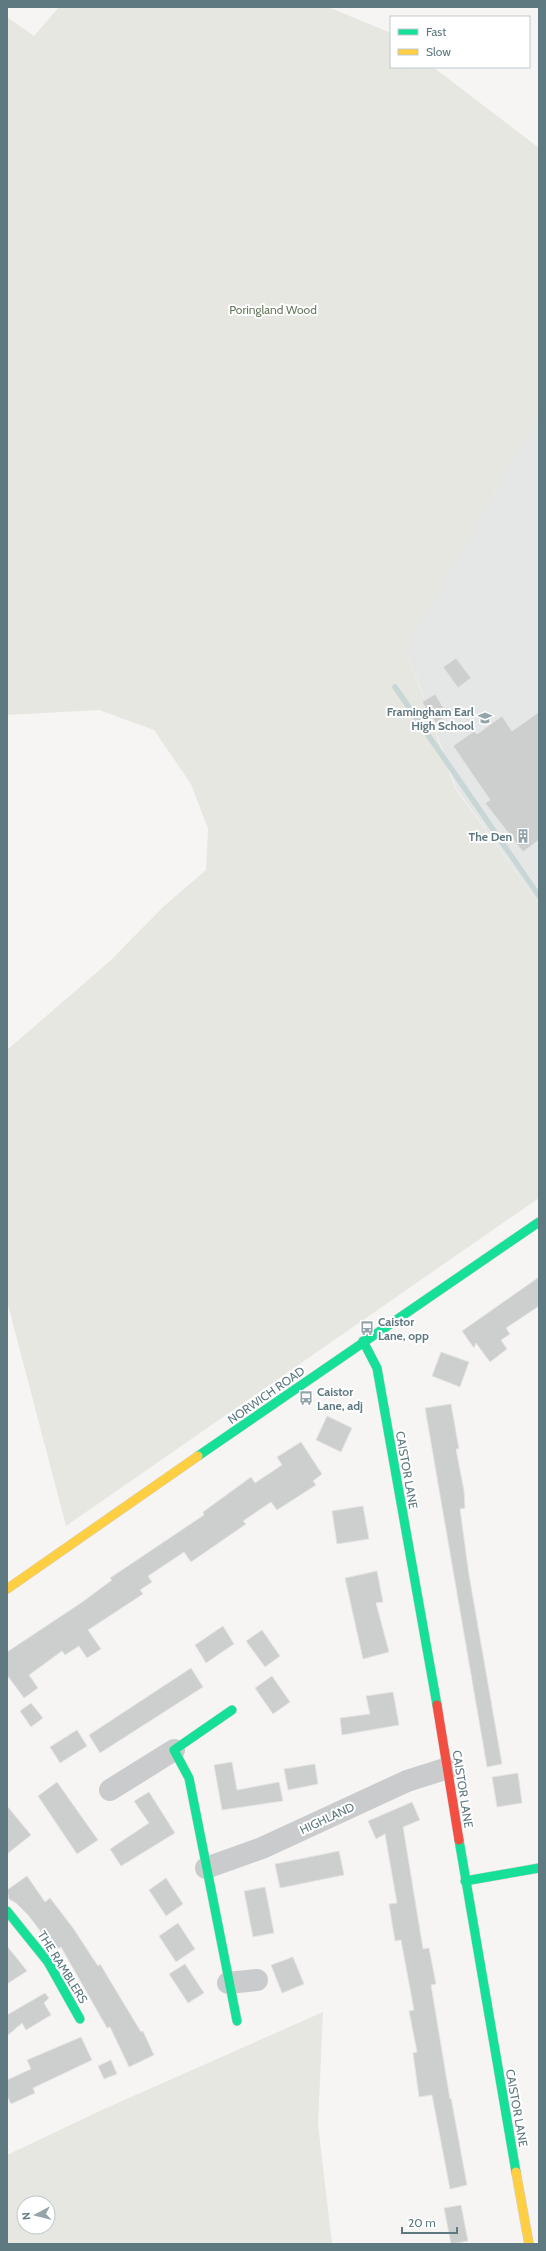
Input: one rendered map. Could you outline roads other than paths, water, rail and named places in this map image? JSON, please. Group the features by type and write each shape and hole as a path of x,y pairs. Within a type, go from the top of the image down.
{"street":[{"name":"NORWICH ROAD","path":"7,1589 363,1341 539,1222"},
{"name":"CAISTOR LANE","path":"363,1341 377,1368 448,1768 465,1881 529,2244"},
{"path":"110,1790 174,1750 232,1710"},
{"path":"174,1750 189,1778 228,1984 237,2021"},
{"name":"HIGHLAND","path":"206,1868 262,1848 407,1781 448,1768"},
{"path":"465,1881 539,1868"},
{"name":"THE RAMBLERS","path":"7,1911 31,1937 64,1987 80,2019"},
{"path":"228,1984 257,1980"}],"waterway":[{"path":"395,687 539,896"}],"place":[{"name":"Framingham Earl High School","path":"485,718"},
{"name":"The Den","path":"523,836"},
{"name":"Caistor Lane, opp","path":"367,1328"},
{"name":"Caistor Lane, adj","path":"306,1398"}],"park label":[{"name":"Poringland Wood","path":"273,309"}]}
